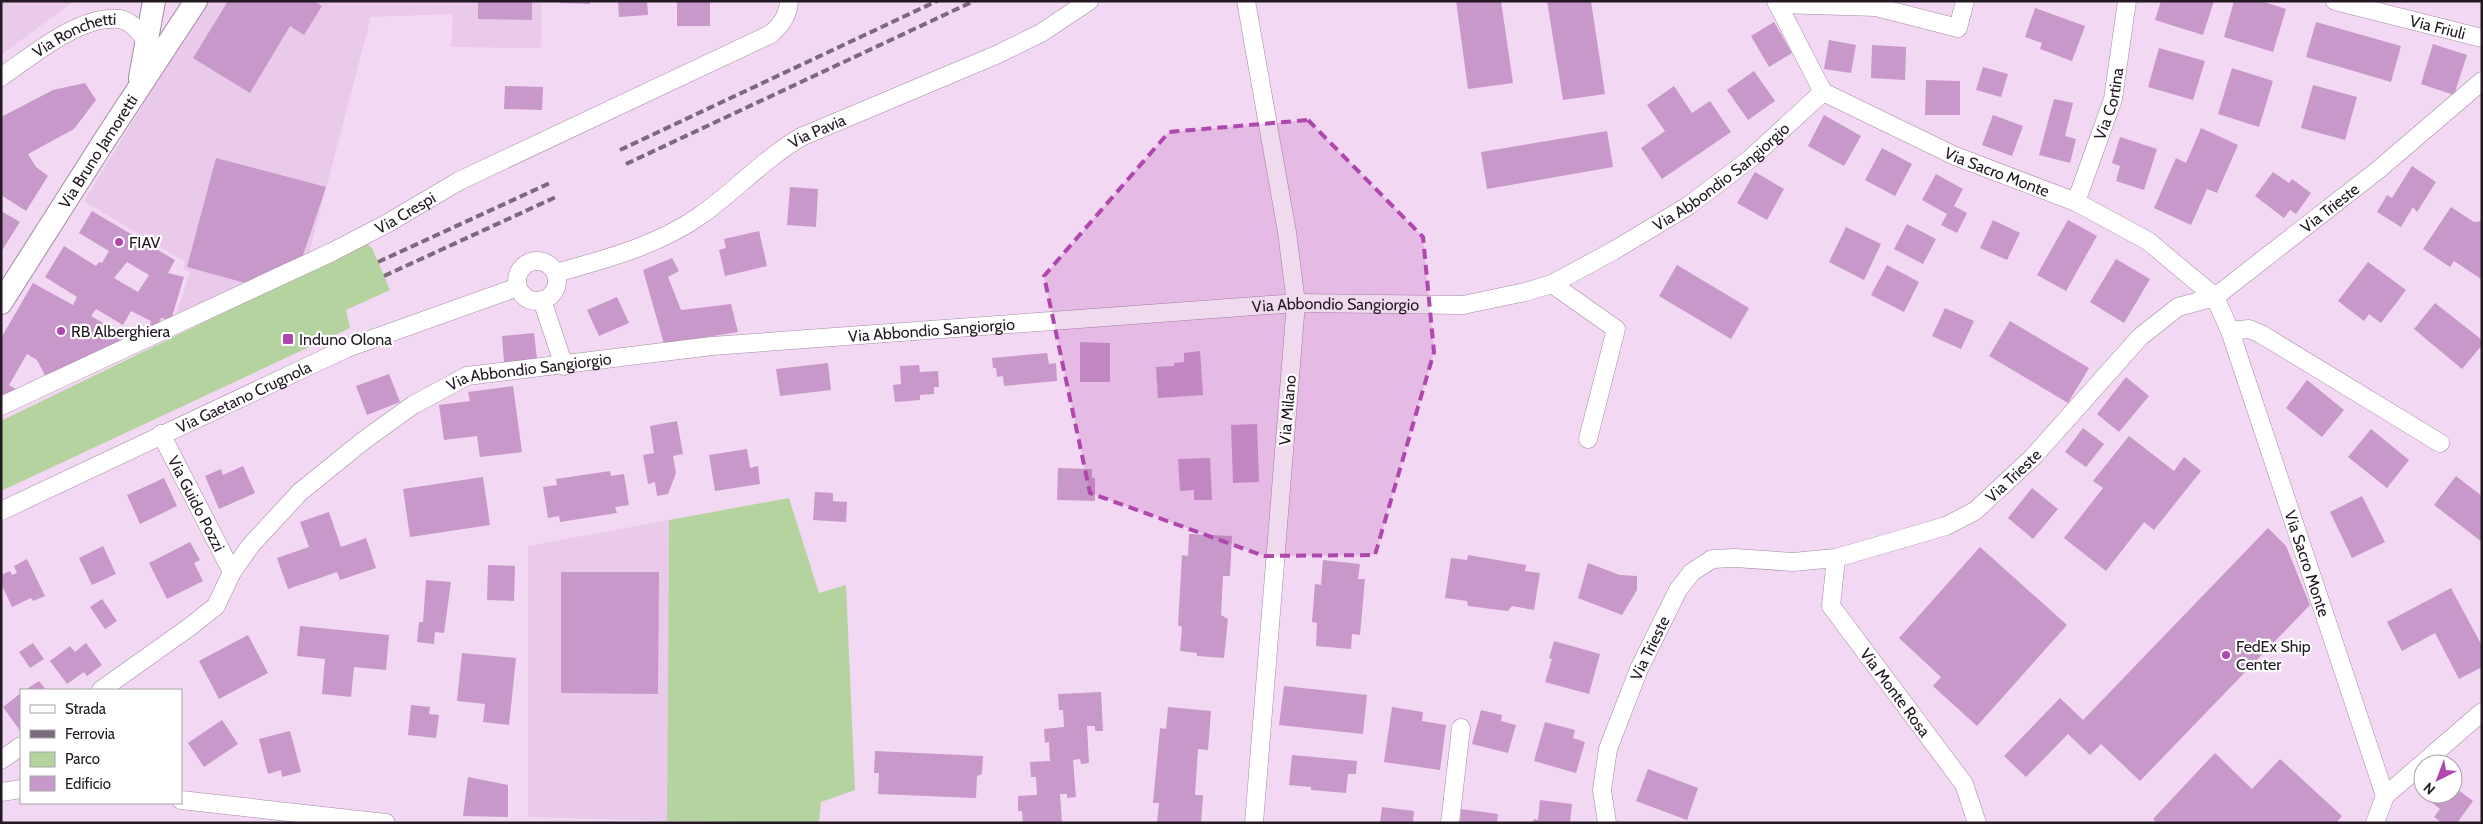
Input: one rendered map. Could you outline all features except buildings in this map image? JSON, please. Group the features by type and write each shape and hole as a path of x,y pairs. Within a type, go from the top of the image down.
{"street":[{"path":"136,94 154,1"},
{"name":"Via Crespi","path":"1,406 332,252 388,223 459,181 771,34 782,23 789,9 789,1"},
{"name":"Via Pavia","path":"556,273 624,254 663,236 700,216 777,151 801,137 996,55 1042,33 1089,1"},
{"name":"Via Milano","path":"1246,1 1287,232 1296,303 1254,823"},
{"path":"1822,92 1777,2 1877,4 1958,28 1965,1"},
{"name":"Via Cortina","path":"2076,202 2113,99 2127,1"},
{"name":"Via Friuli","path":"2335,1 2482,38"},
{"name":"Via Bruno Jamoretti","path":"1,303 136,94 191,4"},
{"name":"Via Ronchetti","path":"1,77 72,30 99,21 120,19 137,28 147,43"},
{"name":"Via Trieste","path":"1607,823 1602,790 1608,749 1638,670 1678,590 1692,572 1712,559 1735,558 1793,562 1836,558 1946,526 1975,511 2033,457 2140,336 2178,307 2214,297 2378,170 2482,82"},
{"name":"Via Abbondio Sangiorgio","path":"102,689 216,606 232,572 251,544 300,492 363,441 413,405 467,376 564,366 712,346 1296,303 1462,305 1525,292 1552,284 1613,251 1688,206 1750,159 1822,92"},
{"name":"Via Sacro Monte","path":"1822,92 1955,156 2076,202 2148,241 2214,297 2230,331 2384,796"},
{"path":"535,261 544,262 556,273 554,290 542,300 527,298 518,287 517,278 520,270 526,264 535,261"},
{"path":"1552,284 1616,329 1588,439"},
{"name":"Via Gaetano Crugnola","path":"1,511 347,348 518,287"},
{"path":"542,300 564,366"},
{"path":"2230,331 2249,329 2261,334 2440,442"},
{"name":"Via Guido Pozzi","path":"162,434 232,572"},
{"name":"Via Monte Rosa","path":"1836,558 1831,606 1964,784 1976,823"},
{"path":"2375,823 2384,796 2482,712"},
{"path":"1450,823 1461,728"},
{"path":"1,760 20,747"},
{"path":"1,792 20,789"},
{"path":"182,800 386,823"}],"highlighted area":[{"path":"1308,120 1423,237 1434,352 1375,555 1264,556 1090,493 1044,276 1169,132"}],"shaded area":[{"path":"1,1 74,1 1,55"},
{"path":"206,1 542,1 541,48 451,47 453,14 371,17 307,261 175,319 190,272 183,269 185,262 84,201"},
{"path":"669,520 667,821 528,817 528,546"}],"green space":[{"path":"367,243 372,248 390,290 346,310 350,328 1,491 1,421"},
{"path":"789,498 819,593 846,585 855,790 821,802 819,823 667,821 669,520"}],"railway":[{"path":"620,150 937,1"},
{"path":"626,164 974,1"},
{"path":"378,262 550,183"},
{"path":"384,276 556,197"}],"place":[{"name":"FIAV","path":"119,242"},
{"name":"RB Alberghiera","path":"61,331"},
{"name":"Induno Olona","path":"288,339"},
{"name":"FedEx Ship Center","path":"2226,655"}]}
